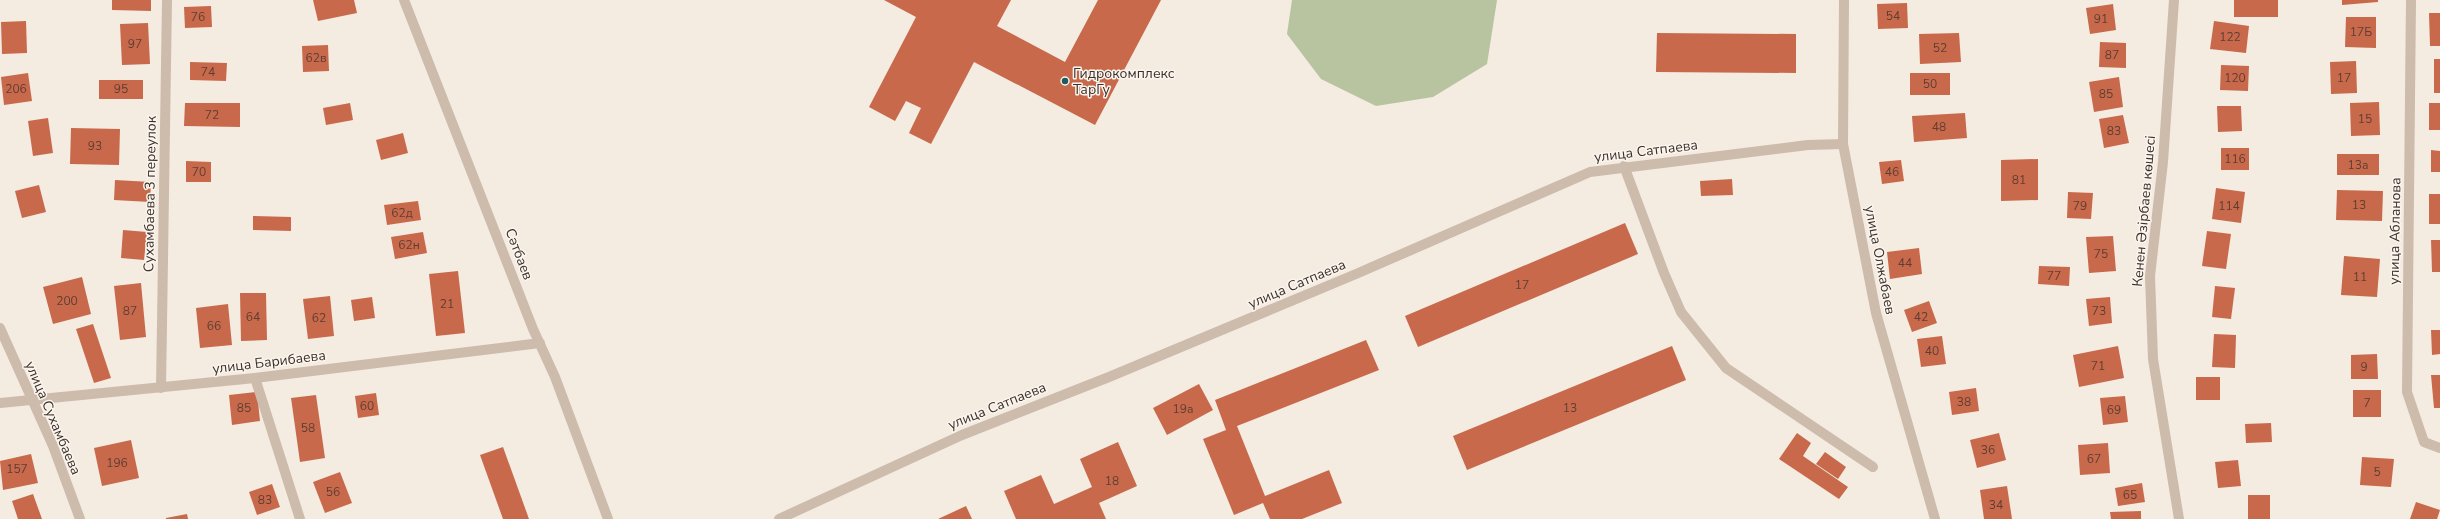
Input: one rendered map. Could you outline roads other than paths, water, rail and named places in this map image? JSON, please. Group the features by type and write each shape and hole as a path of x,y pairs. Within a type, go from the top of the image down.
{"street":[{"name":"Сухамбаева 3 переулок","path":"161,388 167,0"},
{"name":"Сәтбаев","path":"404,0 608,519"},
{"name":"улица Олжабаев","path":"1844,0 1843,144 1876,314 1935,519"},
{"name":"Кенен Әзірбаев көшесі","path":"2174,0 2163,162 2150,276 2153,359 2179,519"},
{"name":"улица Абланова","path":"2411,0 2407,392 2424,442 2440,448"},
{"name":"улица Сатпаева","path":"779,519 962,434 1109,377 1356,274 1590,172 1624,166 1808,146 1843,144"},
{"path":"1624,166 1664,273 1682,312 1726,368 1873,467"},
{"name":"улица Сухамбаева","path":"0,328 53,446 80,519"},
{"name":"улица Барибаева","path":"0,403 33,401 255,378 540,343"},
{"path":"255,378 300,519"}],"place":[{"name":"Гидрокомплекс ТарГу","path":"1065,81"}]}
